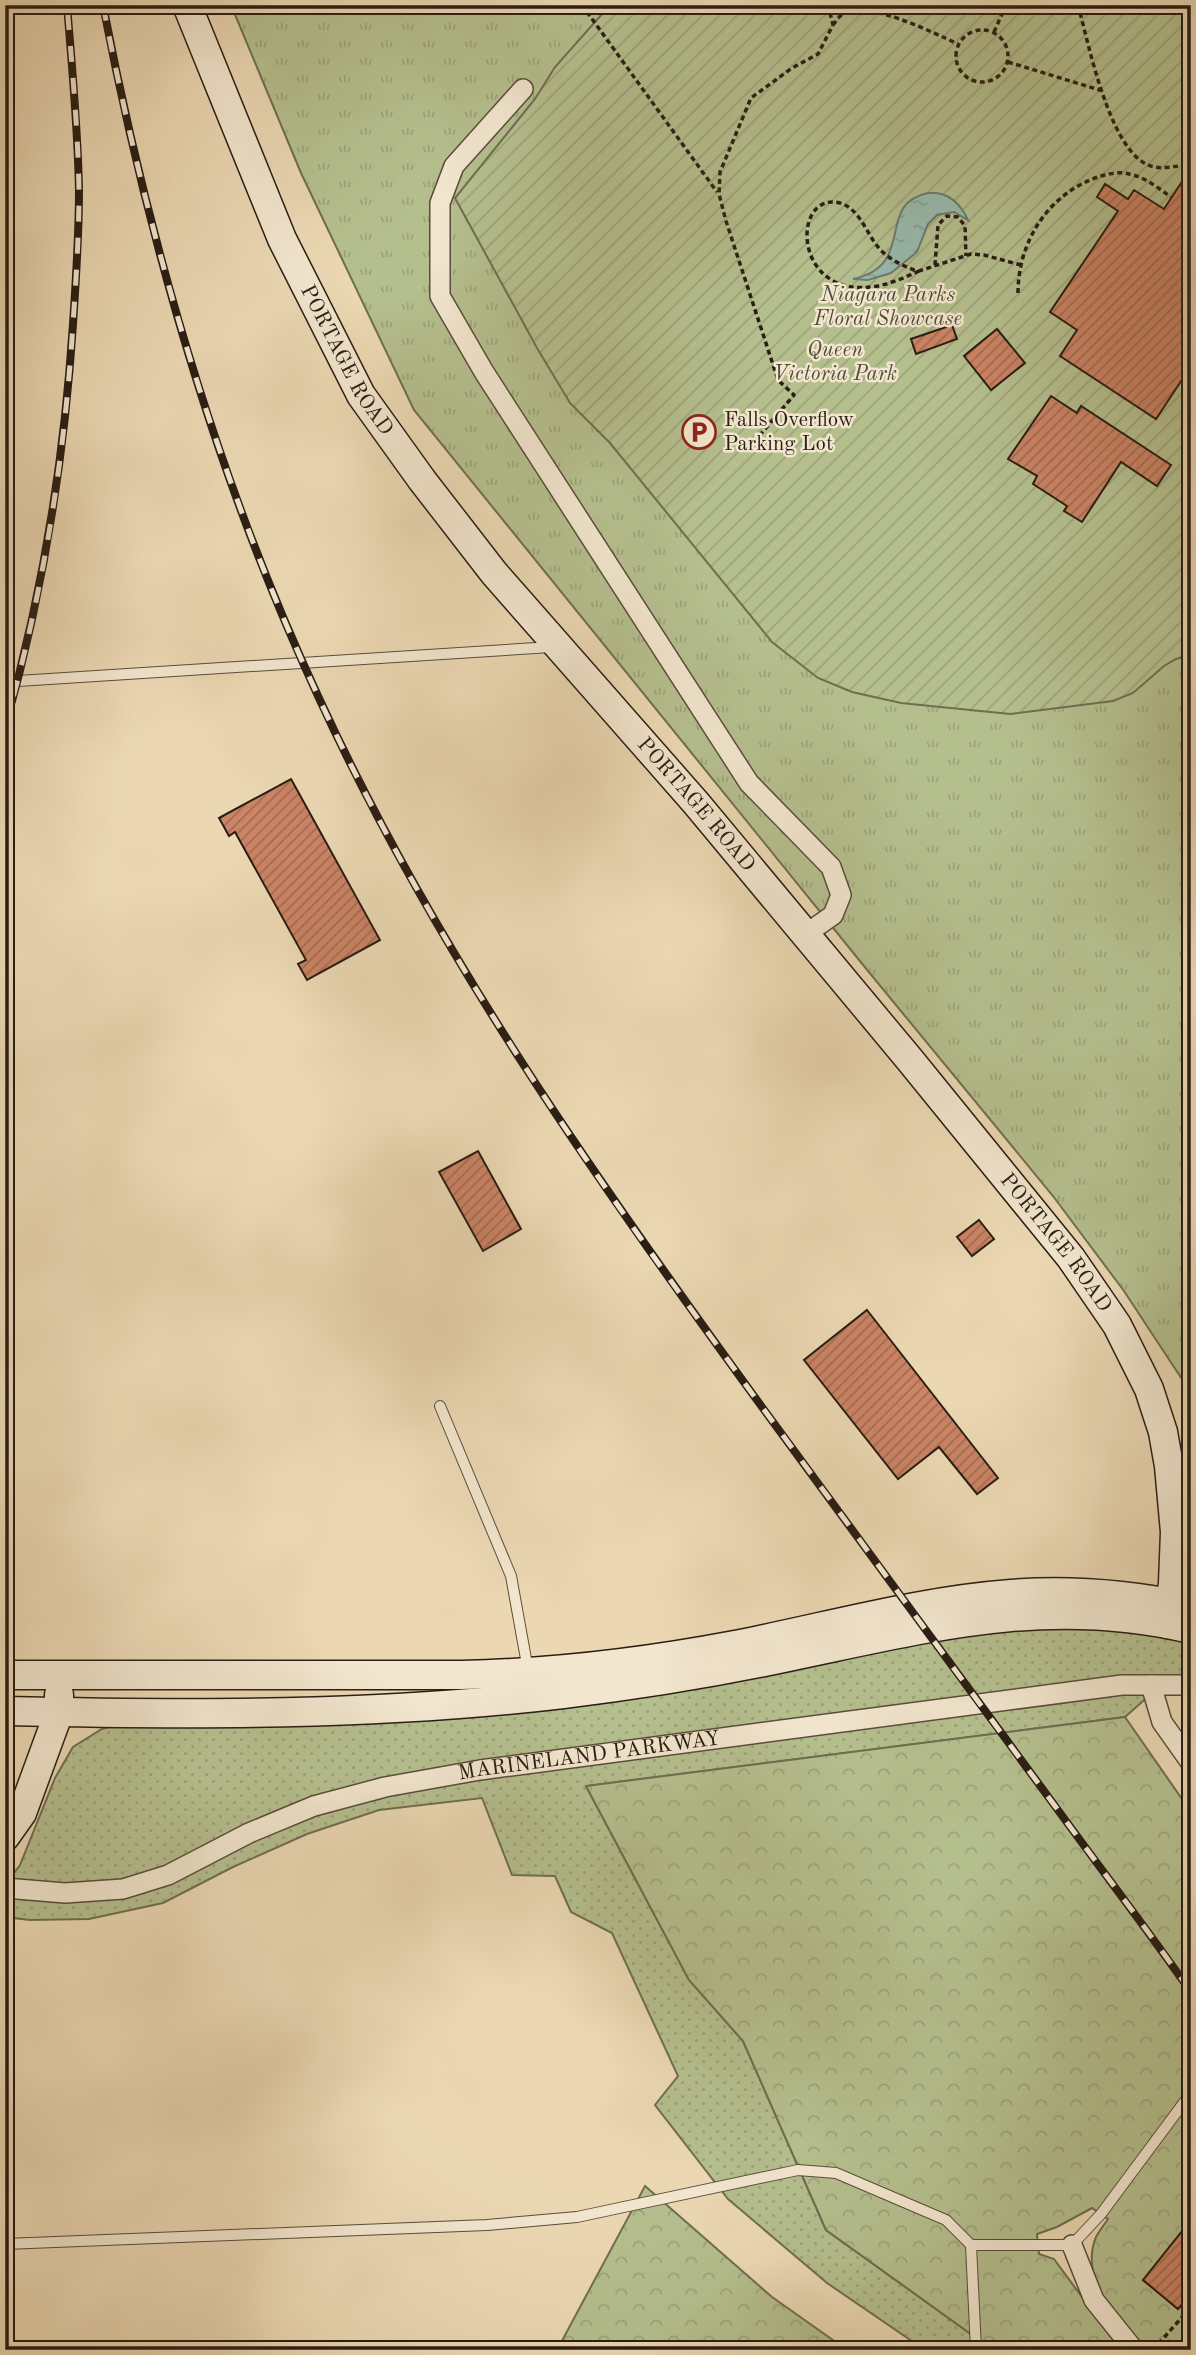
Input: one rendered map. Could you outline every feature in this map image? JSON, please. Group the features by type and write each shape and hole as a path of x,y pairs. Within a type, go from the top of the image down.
{"main road":[{"name":"PORTAGE ROAD","path":"187,5 282,239 361,395 494,573 688,793 806,934 1019,1192 1092,1286 1117,1325 1149,1389 1163,1432 1172,1487 1180,1616"},
{"path":"1019,1192 1077,1246 1111,1287 1130,1318 1158,1370 1175,1413 1185,1452 1191,1504"},
{"path":"5,1675 461,1675 588,1668 691,1653 979,1597 1051,1592 1120,1596 1180,1616"},
{"path":"5,1711 319,1711 455,1704 565,1693 691,1675 924,1628 993,1618 1083,1614 1180,1616"},
{"path":"5,1837 22,1813 59,1712 59,1675"}],"street":[{"path":"523,89 454,166 440,203 440,296 484,372 749,783 831,867 841,895 833,915 806,934"},
{"name":"MARINELAND PARKWAY","path":"5,1888 33,1892 82,1893 146,1884 281,1819 344,1797 493,1768 1122,1685 1191,1685"},
{"path":"1151,1685 1162,1722 1191,1763"},
{"path":"1072,2245 1094,2300 1134,2350"}],"lane":[{"path":"5,678 18,681 560,647"},
{"path":"440,1406 511,1576 528,1672"},
{"path":"971,2245 1072,2245 1101,2214 1191,2093"},
{"path":"5,2244 487,2225 564,2218 798,2170 835,2172 946,2220 971,2245 976,2350"}],"path":[{"path":"582,5 719,194 778,380 794,395 754,442"},
{"path":"828,5 832,25"},
{"path":"994,32 1006,5"},
{"path":"1078,5 1115,128 1124,145 1147,165 1165,169 1191,165"},
{"path":"719,194 720,172 751,98 792,68 818,54 832,25 843,13 857,9 890,15 958,44"},
{"path":"974,31 994,32 1007,48 1007,62 1001,74 990,81 970,80 964,76 956,64 958,44 974,31"},
{"path":"1007,62 1103,91"},
{"path":"1018,293 1021,265 1031,237 1046,212 1060,198 1084,183 1112,174 1129,173 1146,180 1171,197"},
{"path":"919,271 903,266 887,255 854,212 845,205 836,202 823,204 812,215 807,232 809,251 817,268 833,281 856,287 878,286 966,256 984,255 1021,265"},
{"path":"935,265 938,225 947,216 958,217 963,222 966,256"},
{"path":"1153,2350 1191,2307"}],"green space":[{"path":"5,5 11,5 5,115"},
{"name":"Queen Victoria Park","path":"231,5 1191,5 1191,1393 1124,1291 1053,1196 414,410 301,173"},
{"name":"Niagara Parks Floral Showcase","path":"610,5 1191,5 1191,655 1164,666 1133,693 1113,701 1010,714 901,703 852,692 818,678 772,642 610,443 570,403 455,198 535,99 555,67"},
{"path":"1102,1625 1191,1640 1191,1682 1170,1677 1125,1717 586,1786 689,1980 743,2041 826,2230 993,2350 925,2350 827,2283 728,2199 655,2105 678,2076 612,1933 571,1912 555,1876 512,1875 482,1798 379,1810 307,1834 233,1867 163,1903 89,1919 30,1920 5,1917 5,1885 20,1865 55,1778 73,1747 102,1729 133,1721 382,1720 945,1633"},
{"path":"1125,1717 1191,1812 1191,2229 1186,2226 1143,2280 1178,2309 1191,2294 1191,2350 1148,2350 1114,2313 1097,2284 1093,2269 1092,2253 1096,2237 1108,2219 1092,2208 1057,2227 1037,2234 1039,2254 1054,2259 1121,2350 993,2350 826,2230 743,2041 689,1980 586,1786"},
{"path":"645,2186 772,2297 847,2350 557,2350"}],"water":[{"path":"928,193 942,194 952,199 968,220 954,212 937,215 928,224 917,252 891,273 868,280 853,279 873,272 885,261 903,209 912,199"}],"building":[{"path":"1191,168 1191,366 1156,419 1060,356 1077,330 1050,312 1118,211 1097,197 1105,184 1128,199 1134,190 1164,209"},
{"path":"952,325 957,339 916,354 911,339"},
{"path":"997,329 1025,363 991,390 964,356"},
{"path":"1051,396 1077,413 1081,406 1171,465 1157,486 1121,462 1082,522 1064,511 1067,506 1033,484 1037,476 1008,459"},
{"path":"291,779 380,940 307,980 298,964 306,960 235,832 229,836 219,818"},
{"path":"478,1151 521,1229 483,1251 439,1172"},
{"path":"979,1220 994,1239 972,1256 957,1237"},
{"path":"867,1310 998,1478 977,1494 939,1447 898,1479 804,1360"},
{"path":"1191,2220 1191,2294 1178,2309 1143,2280"}],"railway":[{"path":"5,727 41,577 58,477 69,376 79,191 67,5"},
{"path":"103,5 141,181 164,269 217,444 282,614 318,696 414,883 522,1062 639,1236 1191,1992"}],"place":[{"name":"Falls Overflow Parking Lot","path":"699,432"}]}
